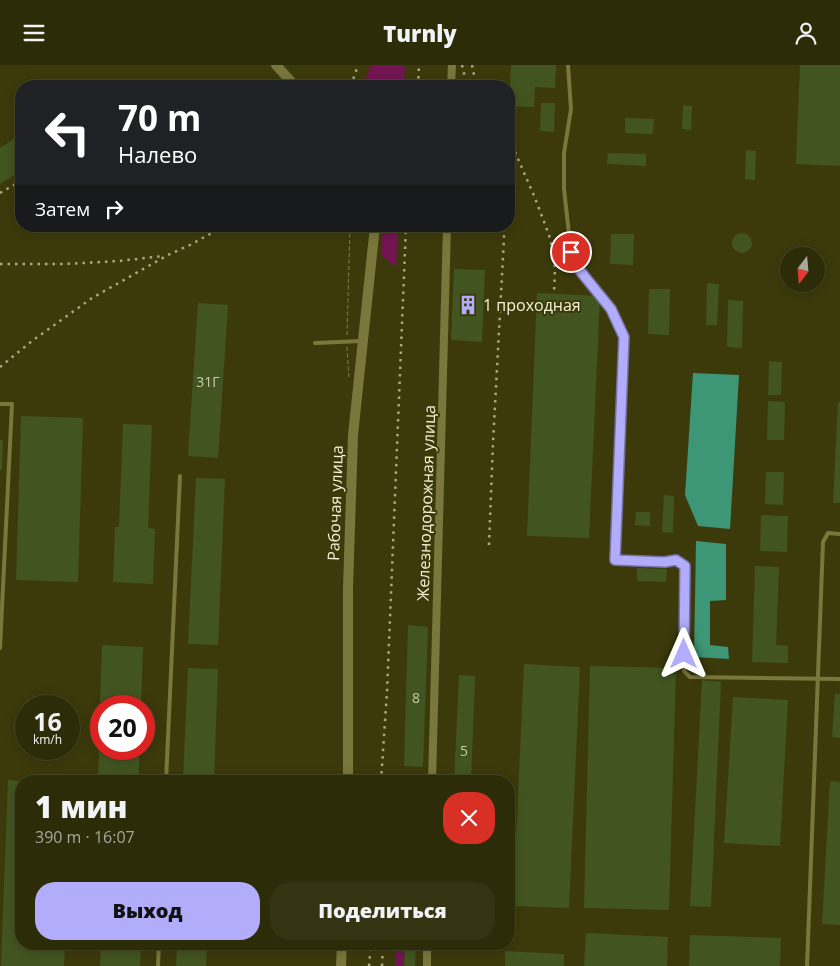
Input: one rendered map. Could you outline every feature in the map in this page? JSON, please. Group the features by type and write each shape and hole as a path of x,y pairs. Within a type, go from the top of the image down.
{"street":[{"path":"276,65 290,80"},
{"path":"451,80 452,65"},
{"name":"Рабочая улица","path":"348,775 348,588 352,435 374,232"},
{"name":"Железнодорожная улица","path":"432,775 447,232"},
{"path":"341,966 342,950"},
{"path":"427,950 427,966"}],"lane":[{"path":"568,65 570,109 564,153 564,189 571,252 581,272 611,309 624,337 615,560 665,562 676,560 685,566 684,671 690,677 840,679"},
{"path":"314,343 363,341"},
{"path":"0,403 12,404 0,648"},
{"path":"166,775 180,476"},
{"path":"807,966 823,542 828,533 840,534"},
{"path":"158,966 159,950"}],"path":[{"path":"349,379 347,342 350,232"}],"shaded area":[{"path":"370,65 405,65 404,80 364,80"},
{"path":"383,232 398,232 396,267 381,255"},
{"path":"693,373 739,375 730,529 698,526 685,495"},
{"path":"696,541 726,544 726,600 710,601 710,645 728,647 729,659 694,657"},
{"path":"396,950 405,950 404,966 395,966"}],"building":[{"path":"511,65 556,65 555,88 535,87 534,107 515,106 515,80 510,80"},
{"path":"800,65 840,65 840,166 796,164"},
{"path":"541,103 555,103 554,132 540,131"},
{"path":"683,105 692,106 691,130 682,129"},
{"path":"625,118 654,119 653,134 625,133"},
{"path":"15,138 15,175 0,184 0,148"},
{"path":"746,150 756,151 755,180 745,179"},
{"path":"608,153 646,154 646,166 607,164"},
{"path":"742,233 749,236 752,243 749,250 742,253 735,250 732,243 735,236"},
{"path":"611,234 634,234 633,265 610,264"},
{"name":"1 проходная","path":"454,269 485,270 482,342 451,340"},
{"path":"707,283 719,284 717,325 706,325"},
{"path":"649,289 670,289 669,335 648,334"},
{"path":"537,293 600,296 589,538 527,536"},
{"path":"728,300 743,301 742,348 727,347"},
{"path":"198,303 228,305 218,458 188,456"},
{"path":"769,361 782,362 781,395 768,395"},
{"path":"768,401 785,402 784,440 767,440"},
{"path":"838,402 840,402 840,503 833,503"},
{"path":"21,416 83,418 78,582 16,580"},
{"path":"123,424 152,425 148,528 155,529 153,584 113,582 115,527 119,527"},
{"path":"0,440 3,440 2,470 0,470"},
{"path":"766,472 784,472 783,505 765,504"},
{"path":"196,478 225,479 218,645 188,644"},
{"path":"664,495 674,496 673,533 662,532"},
{"path":"636,512 650,512 650,526 635,525"},
{"path":"761,515 788,516 787,552 760,551"},
{"path":"755,566 779,567 776,645 788,646 788,663 752,662"},
{"path":"637,568 667,569 666,582 637,581"},
{"path":"408,625 428,627 423,767 404,766"},
{"path":"102,645 143,647 141,695 100,695"},
{"path":"524,664 580,667 569,908 515,906 515,862"},
{"path":"590,666 676,668 669,910 584,908"},
{"path":"188,668 218,669 214,775 183,775"},
{"path":"459,675 475,676 471,775 454,775"},
{"path":"702,680 721,682 711,907 690,906"},
{"path":"835,694 840,694 840,738 832,737"},
{"path":"733,697 788,700 780,846 724,843"},
{"path":"99,760 139,760 139,775 98,775"},
{"path":"8,780 15,781 15,950 65,950 64,966 1,966"},
{"path":"830,781 840,782 840,925 822,924"},
{"path":"586,933 668,937 667,966 584,966"},
{"path":"690,935 781,938 780,966 689,966"},
{"path":"101,950 141,950 140,966 100,966"},
{"path":"177,950 207,950 206,966 176,966"},
{"path":"405,950 416,950 415,966 404,966"},
{"path":"505,951 564,954 564,966 505,966"}],"railway":[{"path":"353,80 358,65"},
{"path":"418,80 419,65"},
{"path":"462,65 466,80"},
{"path":"472,65 475,80"},
{"path":"515,152 549,235 555,269 554,293"},
{"path":"0,193 15,184"},
{"path":"0,367 32,341 92,298 213,232"},
{"path":"381,775 387,692 406,232"},
{"path":"489,545 504,232"},
{"path":"0,264 65,264 163,256"},
{"path":"369,966 370,950"},
{"path":"382,966 383,950"}],"place":[{"name":"1 проходная","path":"468,305"}],"route":[{"path":"571,252 581,272 611,309 624,337 615,560 665,562 676,560 685,566 684,654"}]}
